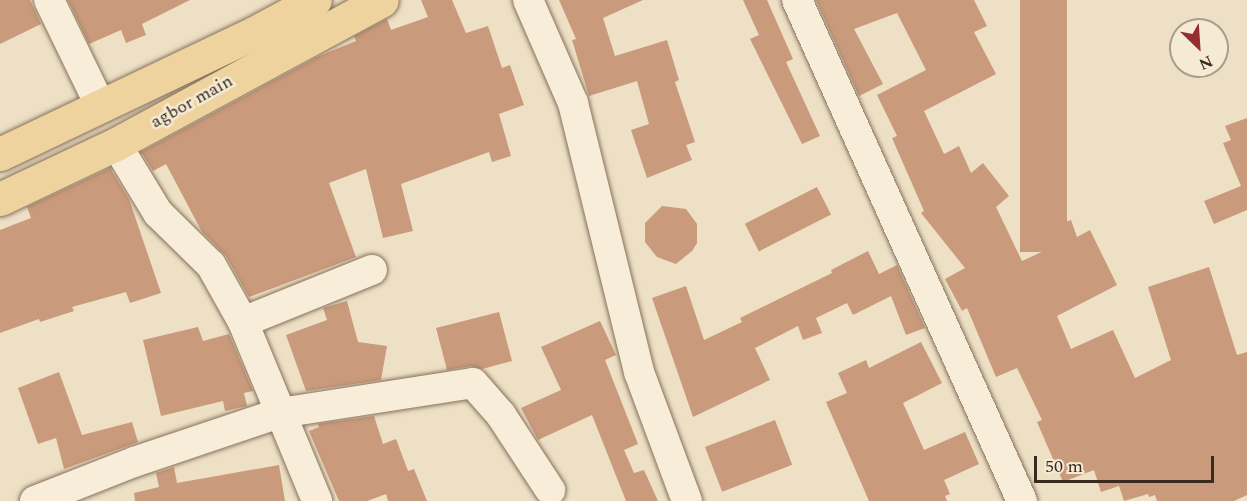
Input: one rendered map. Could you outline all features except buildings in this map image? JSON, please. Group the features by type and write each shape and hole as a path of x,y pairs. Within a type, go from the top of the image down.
{"main road":[{"name":"agbor main","path":"0,199 116,144 260,47 315,0"},
{"name":"agbor main","path":"0,154 100,105 382,0"}],"street":[{"path":"49,0 100,105"},
{"path":"528,0 573,103 639,372 687,501"},
{"path":"797,0 1022,501"},
{"path":"116,144 158,213 211,265 243,322 317,501"},
{"path":"243,322 372,270"},
{"path":"35,501 134,462 280,413 473,383 501,415 550,490"}]}
